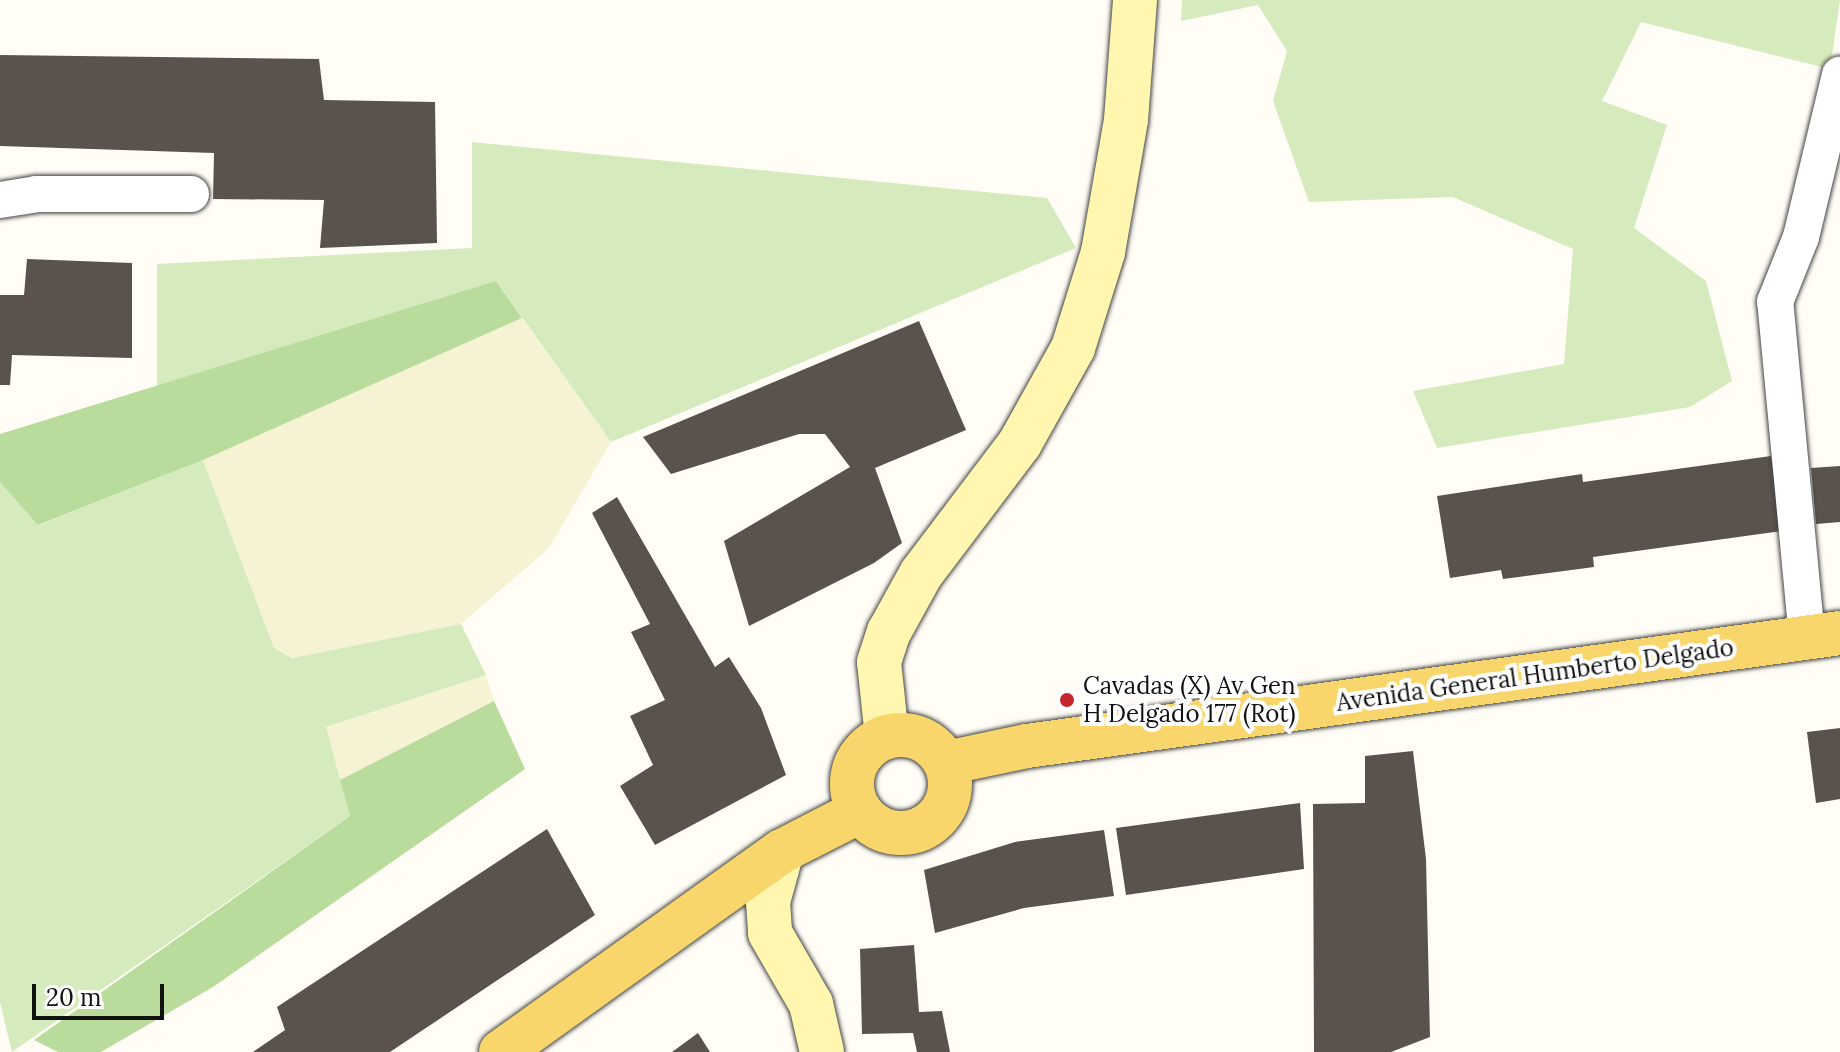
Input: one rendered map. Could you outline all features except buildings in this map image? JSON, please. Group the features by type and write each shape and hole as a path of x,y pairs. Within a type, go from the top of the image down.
{"main road":[{"path":"887,737 879,662 889,632 921,574 1020,443 1073,348 1103,252 1126,120 1135,0"},
{"name":"Avenida General Humberto Delgado","path":"946,763 1057,742 1823,635"},
{"path":"887,737 927,742 946,763 948,799 925,827 890,832 860,811 851,782 854,768 862,754 887,737"},
{"path":"501,1052 782,851 860,811"},
{"path":"782,851 768,902 770,933 811,1004 822,1052"}],"street":[{"path":"1823,635 1775,302 1801,237 1840,75"},
{"path":"0,200 36,194 191,194"}],"shaded area":[{"path":"522,318 611,442 549,548 461,624 292,658 274,648 203,460"},
{"path":"486,675 494,701 340,780 325,727"}],"green space":[{"path":"1182,0 1840,0 1830,69 1641,22 1602,101 1667,125 1634,228 1706,281 1732,381 1690,407 1437,448 1413,391 1564,364 1573,249 1453,197 1309,202 1273,101 1287,51 1258,5 1181,21"},
{"path":"472,142 1047,198 1076,248 611,442 496,281 157,389 157,264 472,248"},
{"path":"496,281 522,318 203,460 38,525 0,482 0,434"},
{"path":"203,460 274,648 292,658 461,624 486,675 326,727 350,816 12,1052 0,1002 0,482 39,525"},
{"path":"494,701 525,769 213,987 101,1052 58,1052 34,1040 350,816 340,780"}],"place":[{"name":"Cavadas (X) Av Gen H Delgado 177 (Rot)","path":"1067,700"}]}
